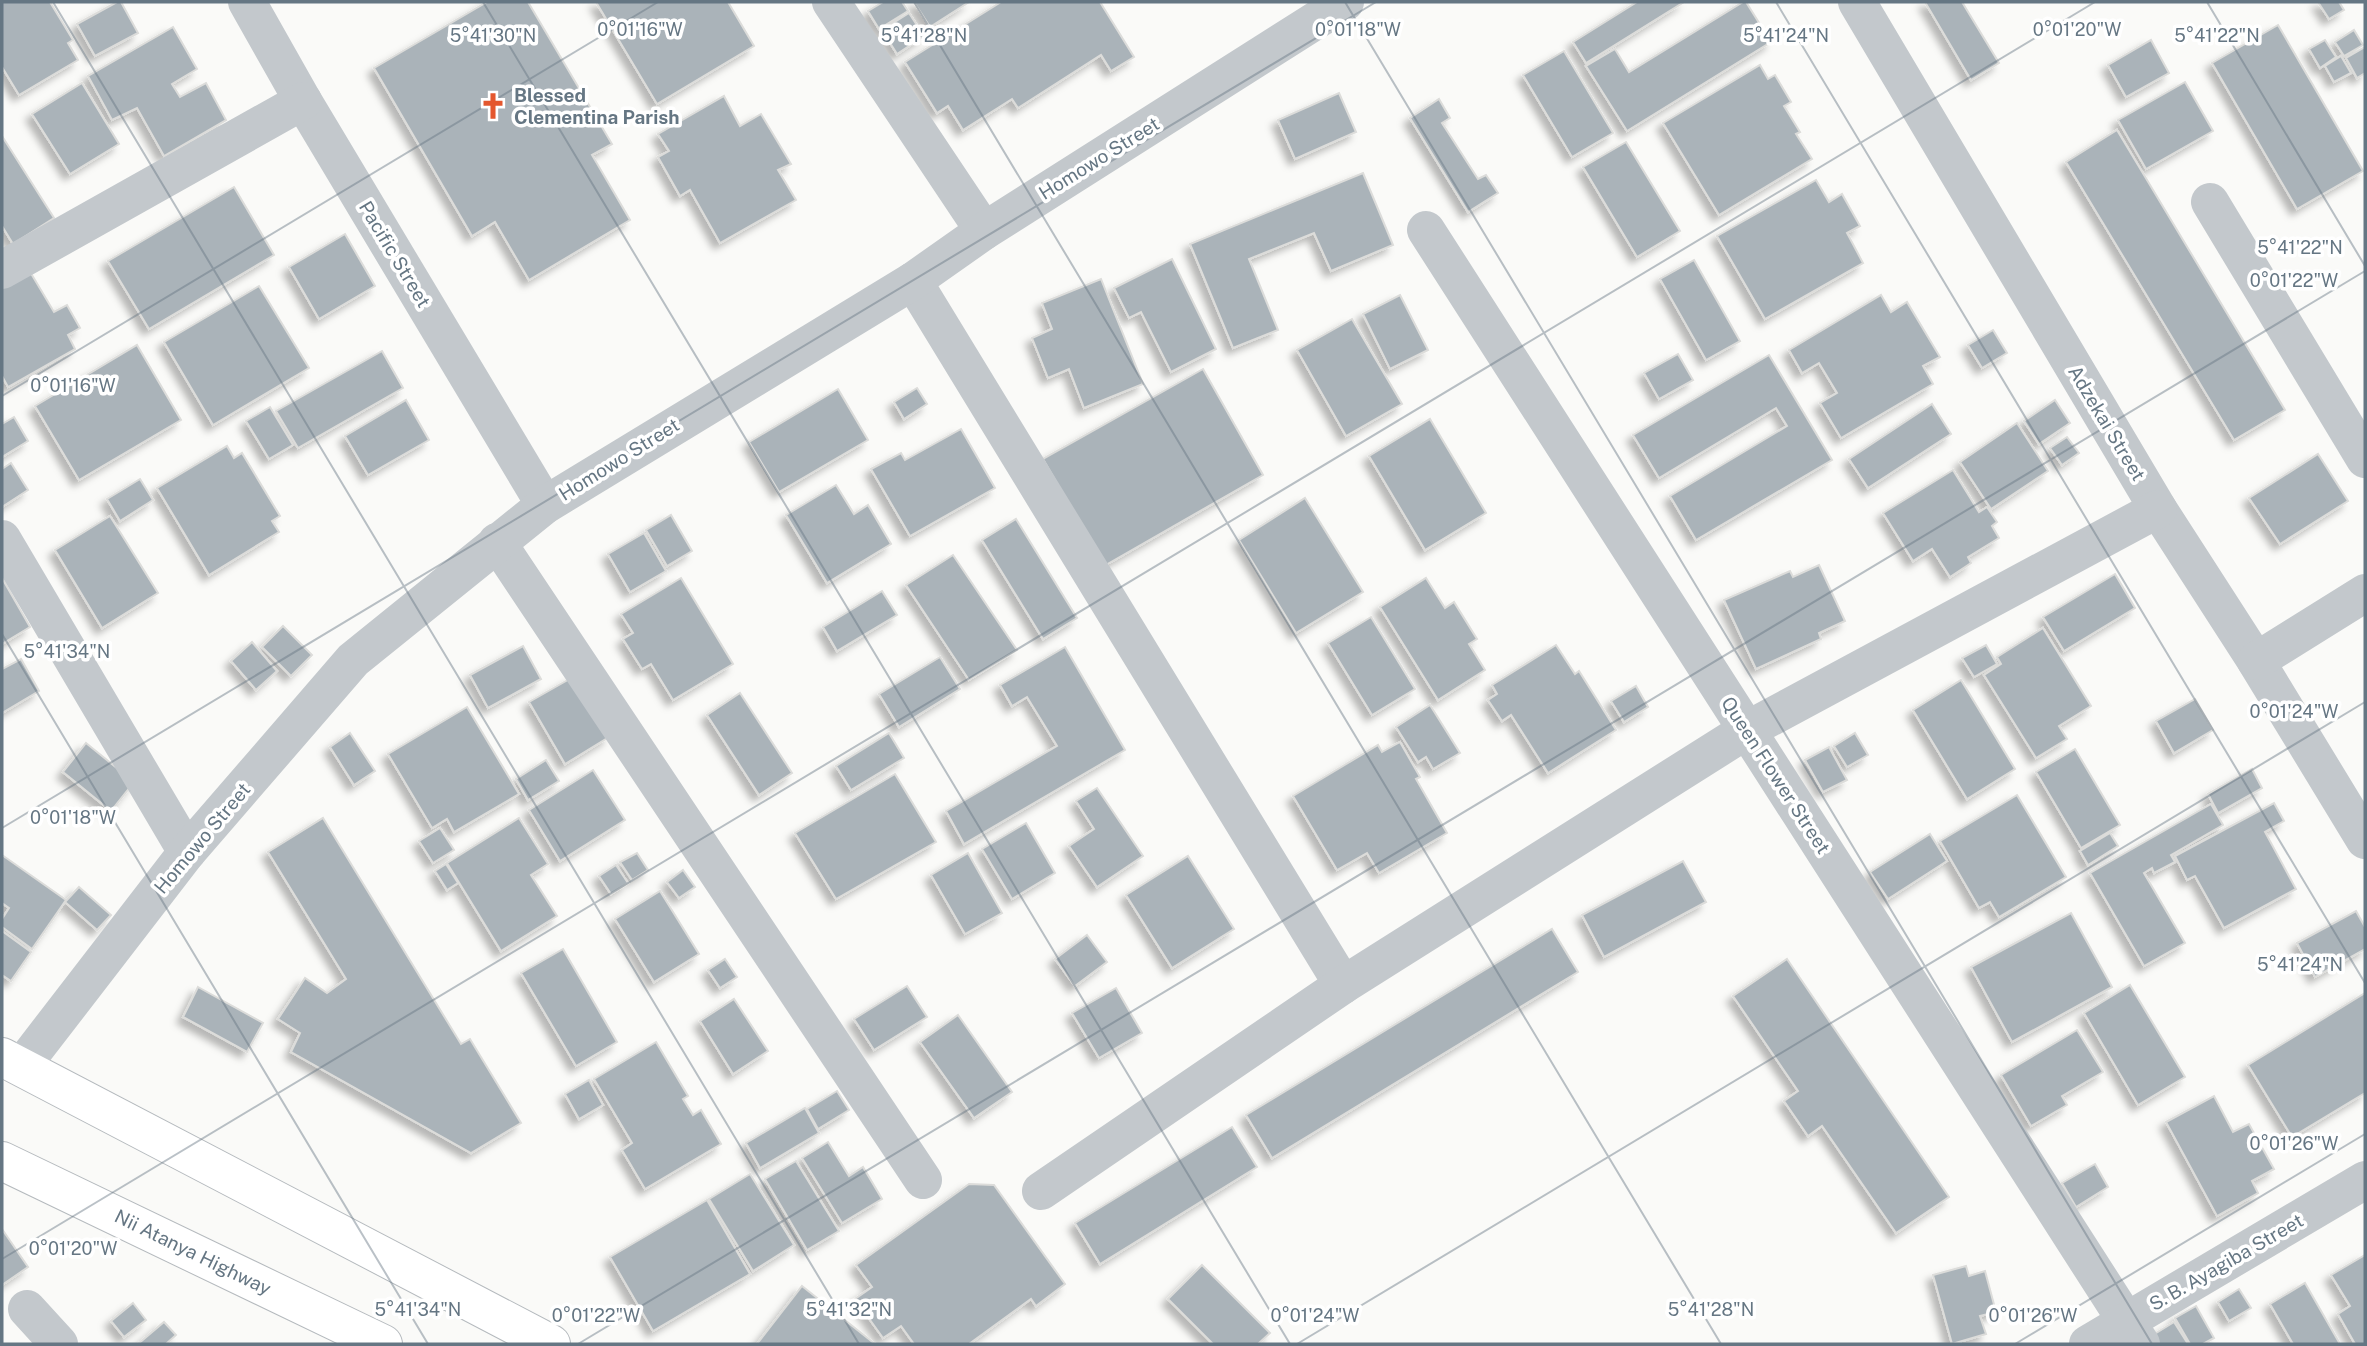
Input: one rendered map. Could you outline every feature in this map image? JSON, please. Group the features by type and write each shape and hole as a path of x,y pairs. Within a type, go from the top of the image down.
{"main road":[{"path":"12,1061 551,1344"},
{"name":"Nii Atanya Highway","path":"2,1161 362,1340"}],"street":[{"name":"Pacific Street","path":"247,2 303,101 545,505"},
{"path":"831,2 984,230"},
{"name":"Homowo Street","path":"12,1061 353,660 497,542 545,505 913,281 984,230 1345,2"},
{"name":"Adzekai Street","path":"1857,2 2158,509 2256,661 2365,840"},
{"path":"2,270 303,101"},
{"path":"2210,202 2365,459"},
{"name":"Queen Flower Street","path":"1426,230 2133,1332"},
{"path":"913,281 1343,985"},
{"path":"1041,1191 1343,985 1747,730 2158,509"},
{"path":"2,539 187,852"},
{"path":"497,542 923,1180"},
{"path":"2256,661 2365,593"},
{"name":"S. B. Ayagiba Street","path":"2088,1344 2133,1332 2365,1180"},
{"path":"27,1309 58,1344"}],"building":[{"path":"2,2 50,2 73,40 68,43 78,60 19,95 2,67"},
{"path":"121,2 138,33 95,56 77,24"},
{"name":"Blessed Clementina Parish","path":"487,2 528,2 612,144 592,155 630,220 529,280 495,222 472,236 374,68"},
{"path":"596,2 728,2 754,46 657,104"},
{"path":"883,2 902,2 908,11 879,29 868,11"},
{"path":"914,2 969,2 930,27"},
{"path":"1001,2 1100,2 1134,57 1111,71 1101,55 1018,108 1012,99 963,130 948,106 937,113 905,62"},
{"path":"1637,2 1684,2 1586,63 1573,42"},
{"path":"1746,2 1771,42 1627,131 1586,66 1615,49 1629,72"},
{"path":"1925,2 1962,2 1999,63 1971,80"},
{"path":"2318,2 2339,2 2344,10 2329,19"},
{"path":"909,13 924,36 897,54 882,30"},
{"path":"2278,25 2363,171 2297,209 2212,63"},
{"path":"173,27 197,69 172,84 180,97 206,83 226,120 164,156 137,108 112,120 88,76"},
{"path":"2354,30 2363,45 2344,56 2335,42"},
{"path":"2151,40 2169,73 2126,97 2108,65"},
{"path":"2325,40 2336,57 2320,68 2309,49"},
{"path":"2365,47 2365,73 2357,78 2346,58"},
{"path":"1564,51 1613,133 1572,157 1523,75"},
{"path":"2341,56 2351,73 2334,82 2325,66"},
{"path":"1760,65 1768,79 1775,75 1791,102 1784,106 1800,132 1796,134 1812,159 1719,215 1663,123"},
{"path":"2185,82 2213,131 2146,169 2118,120"},
{"path":"82,83 119,144 70,174 32,114"},
{"path":"1339,93 1356,132 1295,159 1278,120"},
{"path":"724,96 740,126 761,114 791,164 778,170 796,200 720,243 690,190 680,196 658,157 669,151 658,134"},
{"path":"1439,99 1450,118 1442,123 1478,179 1486,175 1498,193 1468,212 1410,118"},
{"path":"2117,130 2285,410 2234,440 2066,162"},
{"path":"2,136 54,218 13,244 2,226"},
{"path":"1626,142 1680,231 1637,257 1583,167"},
{"path":"1363,173 1393,245 1331,271 1314,233 1249,259 1278,330 1233,348 1190,244"},
{"path":"1816,180 1829,202 1842,194 1860,226 1847,233 1863,263 1765,319 1717,236"},
{"path":"234,187 274,255 149,329 108,261"},
{"path":"345,234 375,286 319,319 289,267"},
{"path":"1172,259 1216,349 1171,372 1141,312 1129,318 1114,288"},
{"path":"1694,260 1740,341 1706,360 1660,279"},
{"path":"26,265 54,312 67,305 80,328 68,335 75,349 8,387 2,376 2,279"},
{"path":"1101,279 1143,384 1084,408 1069,369 1048,378 1032,338 1052,329 1042,303"},
{"path":"259,286 309,368 213,425 164,342"},
{"path":"1400,295 1428,350 1390,369 1363,314"},
{"path":"1881,295 1891,312 1907,302 1940,357 1923,366 1933,384 1841,438 1820,403 1837,393 1819,363 1802,373 1789,350"},
{"path":"1352,319 1402,404 1346,436 1297,350"},
{"path":"1993,330 2007,353 1982,368 1968,345"},
{"path":"137,345 181,420 79,480 35,406"},
{"path":"382,351 403,388 298,448 276,411"},
{"path":"1678,354 1693,380 1659,399 1644,373"},
{"path":"1769,355 1832,460 1696,540 1670,496 1787,426 1776,408 1659,478 1633,435"},
{"path":"1203,369 1263,475 1104,566 1043,459"},
{"path":"917,388 927,404 904,419 894,402"},
{"path":"838,389 868,440 779,492 749,442"},
{"path":"406,400 429,440 368,475 345,436"},
{"path":"2055,400 2070,423 2039,444 2024,421"},
{"path":"1932,404 1951,434 1868,488 1849,459"},
{"path":"270,407 293,445 269,459 246,421"},
{"path":"14,417 28,441 2,457 2,424"},
{"path":"1430,419 1486,513 1425,550 1369,456"},
{"path":"2017,423 2048,471 1991,509 1960,462"},
{"path":"961,429 995,488 910,536 871,469 901,453 905,460"},
{"path":"2067,437 2079,453 2062,465 2050,448"},
{"path":"227,446 234,458 242,453 280,516 272,521 279,532 209,575 157,488"},
{"path":"2318,454 2348,501 2280,544 2249,498"},
{"path":"11,463 28,490 2,507 2,469"},
{"path":"1953,470 1979,512 1987,507 1997,522 1992,526 1999,538 1968,557 1971,563 1950,577 1932,549 1913,561 1883,513"},
{"path":"140,479 153,500 120,521 107,499"},
{"path":"836,485 854,514 868,505 891,544 827,583 786,515"},
{"path":"1305,498 1363,592 1296,633 1239,540"},
{"path":"671,515 692,551 667,566 646,530"},
{"path":"110,516 158,593 102,628 55,550"},
{"path":"1016,519 1077,618 1043,639 982,540"},
{"path":"644,533 666,571 630,592 608,554"},
{"path":"953,555 1017,650 969,680 906,585"},
{"path":"1819,565 1845,621 1819,633 1821,639 1756,669 1724,600 1790,571 1793,577"},
{"path":"2115,574 2135,608 2064,651 2043,617"},
{"path":"2,578 30,627 2,644"},
{"path":"681,578 733,664 673,700 651,664 642,669 623,639 633,633 621,614"},
{"path":"1426,578 1445,608 1454,602 1477,639 1469,644 1485,670 1438,700 1380,607"},
{"path":"882,591 897,615 837,651 823,627"},
{"path":"1371,617 1415,689 1372,715 1328,643"},
{"path":"283,626 312,655 291,676 262,647"},
{"path":"2043,628 2091,706 2059,726 2067,739 2036,758 1984,675 2001,664 1997,657"},
{"path":"252,642 277,671 256,690 231,661"},
{"path":"1556,645 1575,674 1579,671 1616,730 1548,773 1511,715 1502,721 1488,700 1497,694 1492,685"},
{"path":"1986,645 1997,664 1974,677 1962,658"},
{"path":"523,646 541,679 488,708 470,675"},
{"path":"1065,647 1125,750 964,844 946,811 1057,746 1027,697 1012,706 1000,685"},
{"path":"940,657 960,689 899,727 879,694"},
{"path":"21,659 39,691 2,713 2,669"},
{"path":"573,677 609,737 565,764 529,702"},
{"path":"1961,680 2015,769 1967,799 1913,710"},
{"path":"1636,686 1648,707 1624,722 1611,701"},
{"path":"740,693 792,773 759,795 707,715"},
{"path":"2195,699 2213,730 2174,753 2156,721"},
{"path":"1430,705 1460,753 1433,769 1426,757 1418,762 1396,727"},
{"path":"467,707 519,794 454,832 447,819 432,828 388,754"},
{"path":"350,733 375,771 354,785 330,747"},
{"path":"889,733 904,758 851,790 836,766"},
{"path":"1855,733 1868,755 1847,767 1834,746"},
{"path":"1400,742 1420,777 1416,779 1447,833 1379,873 1367,853 1337,870 1293,796 1378,745 1382,752"},
{"path":"86,743 134,782 111,811 63,772"},
{"path":"1829,747 1847,780 1823,792 1805,760"},
{"path":"2075,749 2120,825 2081,848 2036,772"},
{"path":"546,760 559,781 528,800 516,779"},
{"path":"2252,769 2262,788 2218,813 2208,794"},
{"path":"593,770 625,820 560,861 529,810"},
{"path":"895,774 936,842 836,899 795,833"},
{"path":"1097,788 1143,856 1097,887 1069,846 1094,829 1076,801"},
{"path":"2017,795 2066,877 1999,917 1990,902 1979,908 1940,841"},
{"path":"2274,803 2284,821 2265,832 2296,889 2224,928 2195,876 2187,880 2175,856"},
{"path":"2211,804 2223,825 2171,855 2175,862 2154,873 2152,868 2144,873 2185,943 2144,966 2090,873"},
{"path":"323,818 461,1044 470,1039 521,1123 471,1153 291,1052 300,1033 278,1019 305,978 327,993 346,979 268,852"},
{"path":"519,818 548,864 531,875 557,916 501,951 447,863"},
{"path":"1026,823 1055,873 1012,899 982,849"},
{"path":"440,828 454,850 433,863 419,841"},
{"path":"2110,833 2118,846 2088,865 2080,851"},
{"path":"1930,834 1947,861 1888,899 1870,872"},
{"path":"637,853 648,870 632,880 620,862"},
{"path":"968,853 1002,913 965,934 931,875"},
{"path":"2,855 66,900 32,949 2,927 2,919 9,908 2,903"},
{"path":"1188,856 1234,929 1172,968 1126,895"},
{"path":"1683,861 1706,902 1604,957 1582,915"},
{"path":"446,864 458,883 447,890 435,871"},
{"path":"616,865 628,883 611,894 599,876"},
{"path":"683,870 695,887 679,898 667,882"},
{"path":"79,887 111,915 97,930 65,902"},
{"path":"660,891 699,954 654,982 615,919"},
{"path":"2356,911 2365,927 2365,949 2315,977 2297,943"},
{"path":"2071,913 2112,987 2012,1042 1971,967"},
{"path":"1552,929 1578,972 1272,1158 1246,1115"},
{"path":"2,931 31,952 11,981 2,975"},
{"path":"1087,935 1107,962 1075,986 1055,959"},
{"path":"563,949 617,1042 576,1066 521,973"},
{"path":"725,959 737,977 720,988 708,970"},
{"path":"1787,959 1949,1197 1896,1233 1822,1126 1808,1136 1784,1101 1798,1091 1733,996"},
{"path":"2130,985 2185,1077 2138,1105 2084,1013"},
{"path":"907,986 927,1017 874,1050 854,1019"},
{"path":"198,987 263,1023 247,1052 183,1017"},
{"path":"1116,988 1142,1033 1099,1058 1072,1013"},
{"path":"2365,993 2365,1093 2292,1137 2248,1065"},
{"path":"734,999 768,1051 733,1074 700,1021"},
{"path":"958,1015 1012,1092 974,1118 920,1042"},
{"path":"2077,1030 2103,1072 2062,1096 2067,1105 2031,1126 2001,1075"},
{"path":"656,1042 688,1096 683,1099 693,1115 701,1110 721,1144 645,1189 622,1150 632,1143 594,1079"},
{"path":"589,1080 603,1105 579,1119 565,1094"},
{"path":"837,1091 849,1110 818,1129 807,1109"},
{"path":"2214,1096 2233,1132 2249,1124 2274,1169 2252,1181 2258,1193 2217,1216 2166,1122"},
{"path":"805,1108 819,1133 760,1168 746,1143"},
{"path":"1232,1127 1257,1167 1100,1264 1075,1223"},
{"path":"828,1142 849,1176 863,1167 882,1199 842,1223 802,1158"},
{"path":"796,1161 839,1231 807,1250 765,1179"},
{"path":"2095,1164 2108,1187 2076,1207 2062,1183"},
{"path":"750,1174 794,1245 753,1271 709,1199"},
{"path":"969,1184 994,1185 1065,1284 1036,1306 1031,1299 969,1344 914,1344 901,1326 883,1338 855,1299 872,1287 856,1265"},
{"path":"707,1200 750,1274 653,1331 610,1257"},
{"path":"2,1229 28,1267 2,1285"},
{"path":"2365,1255 2365,1344 2355,1344 2338,1314 2350,1306 2331,1275"},
{"path":"1202,1265 1270,1333 1258,1344 1213,1344 1168,1299"},
{"path":"1966,1266 1969,1276 1985,1271 1996,1312 1980,1316 1986,1334 1952,1344 1933,1275"},
{"path":"2305,1283 2340,1344 2293,1344 2270,1304"},
{"path":"802,1286 875,1344 757,1344"},
{"path":"2239,1289 2251,1308 2229,1321 2218,1302"},
{"path":"133,1303 146,1320 124,1337 111,1321"},
{"path":"2196,1306 2214,1338 2203,1344 2190,1344 2175,1318"},
{"path":"164,1322 176,1335 166,1344 138,1344"},
{"path":"2174,1322 2188,1344 2158,1344 2153,1335"}],"place":[{"name":"Blessed Clementina Parish","path":"493,106"}]}
